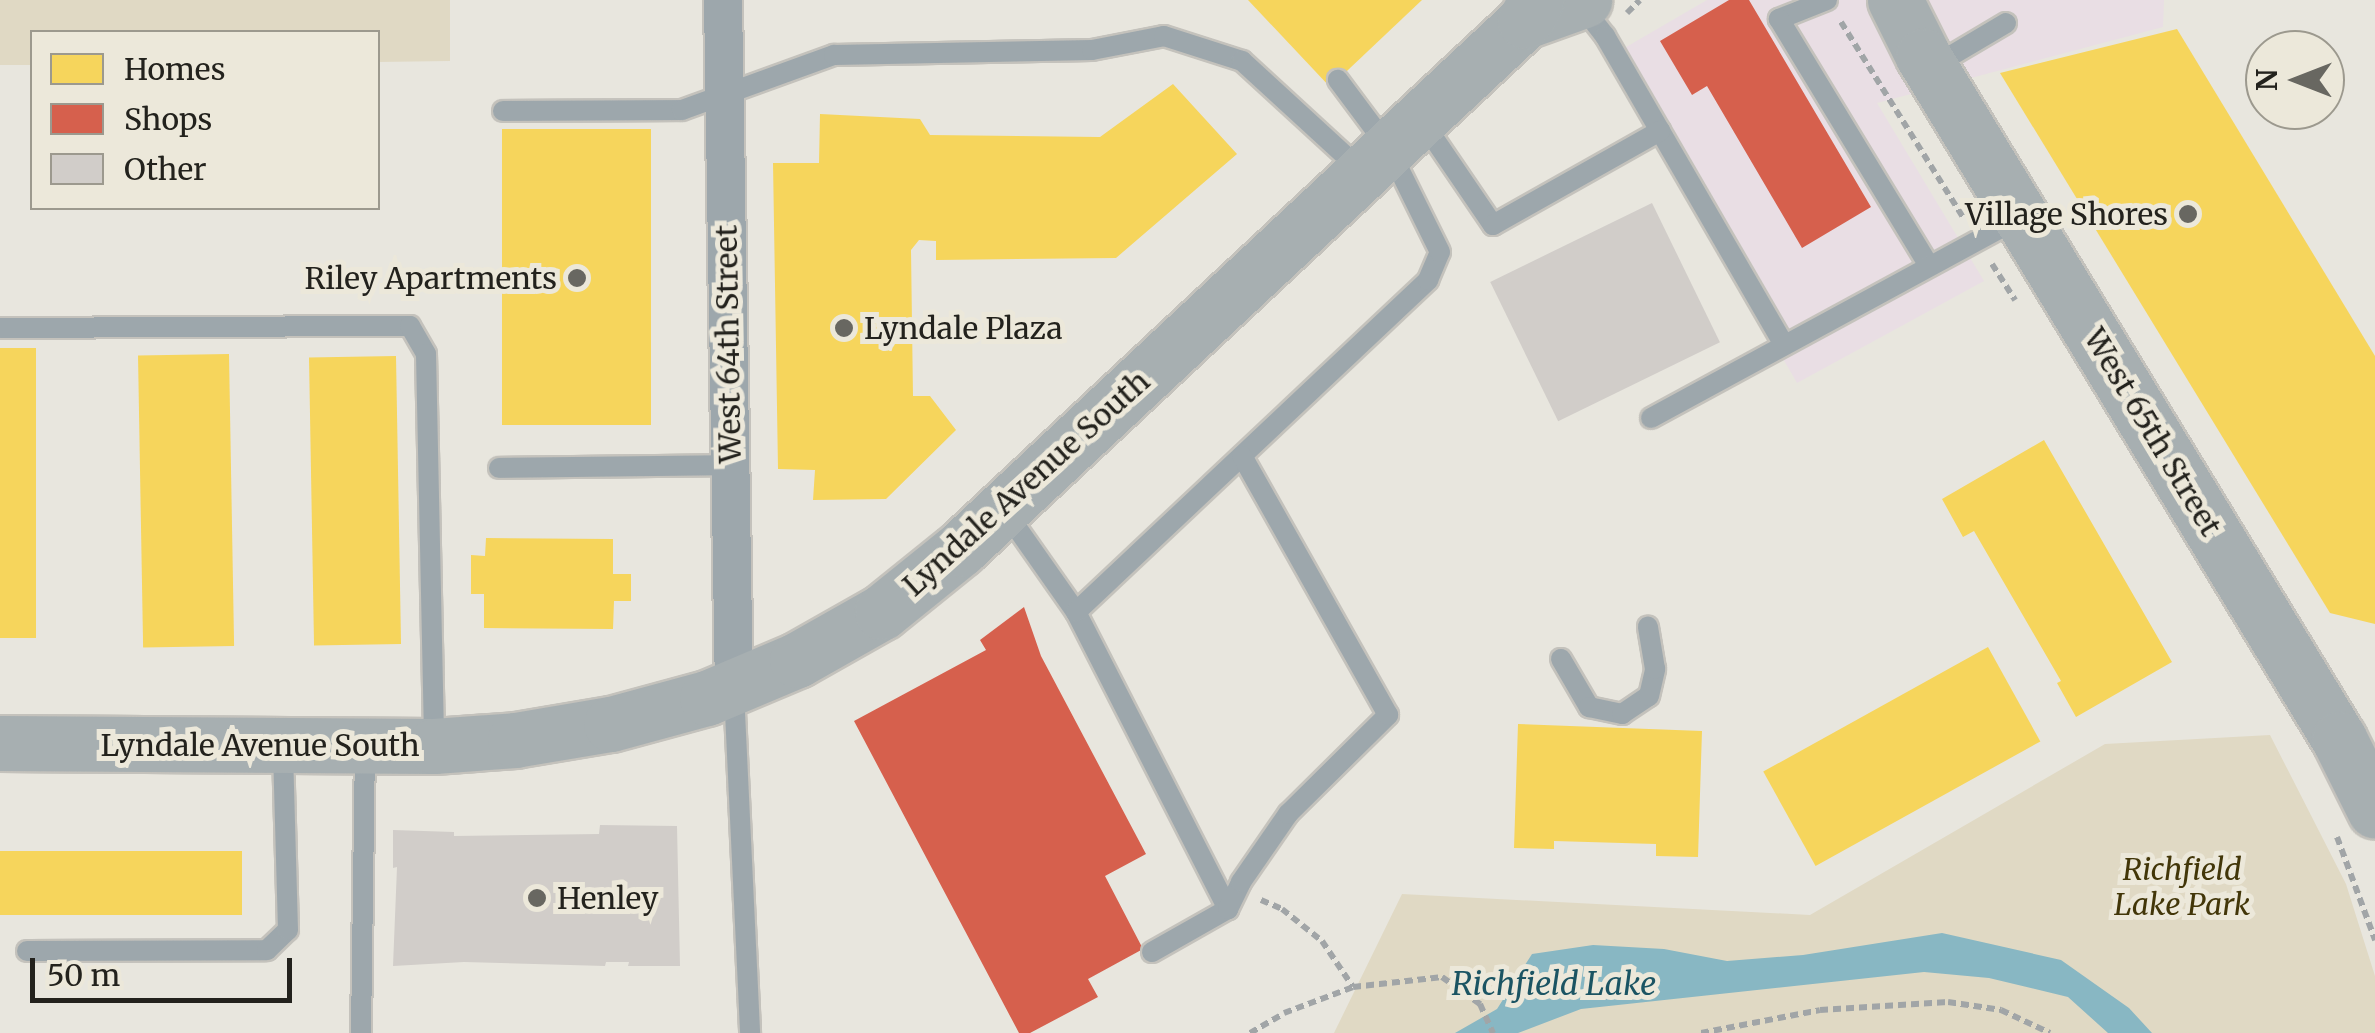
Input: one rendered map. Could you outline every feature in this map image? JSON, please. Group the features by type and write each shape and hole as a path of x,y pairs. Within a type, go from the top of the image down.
{"main road":[{"name":"West 65th Street","path":"1878,0 1927,62"},
{"name":"West 65th Street","path":"1895,0 1927,62 1999,228 2339,740 2353,818"},
{"name":"Lyndale Avenue South","path":"0,743 434,746 515,740 611,724 734,689 882,612 1003,508 1390,145 1556,6"}],"street":[{"name":"West 64th Street","path":"723,0 734,689"}],"lane":[{"path":"1827,0 1779,19 1929,266"},
{"path":"1556,6 1605,36 1784,345"},
{"path":"1927,62 2006,23"},
{"path":"503,112 682,110 834,55 1092,50 1164,36 1242,60 1390,145 1492,225 1660,132"},
{"path":"1076,612 1428,280 1440,252 1390,145 1338,80"},
{"path":"1652,418 1999,228"},
{"path":"0,328 410,326 426,354 434,746"},
{"path":"1152,952 1228,910 1240,882 1288,814 1388,715 1242,456"},
{"path":"499,468 730,465"},
{"path":"1003,508 1076,612 1228,910"},
{"path":"1561,660 1589,707 1622,714 1649,696 1655,669 1648,627"},
{"path":"734,689 750,1033"},
{"path":"27,951 267,950 288,930 283,746"},
{"path":"361,1033 365,746"}],"path":[{"path":"1827,0 1999,228 2016,302"},
{"path":"2353,818 2375,940"},
{"path":"1240,882 1252,896 1282,909 1322,941 1352,986"},
{"path":"1250,1033 1284,1013 1352,986 1442,976 1480,1004 1493,1033"},
{"path":"1701,1033 1820,1010 1948,1002 2002,1010 2050,1033"}],"shaded area":[{"path":"1707,0 2164,0 2163,27 1877,103 1984,281 1797,383 1609,57"}],"green space":[{"path":"0,0 450,0 450,61 380,62 380,30 30,30 30,65 0,65"},
{"name":"Richfield Lake Park","path":"2270,735 2346,884 2375,976 2375,1033 1334,1033 1402,894 1810,915 2105,744"}],"water":[{"name":"Richfield Lake","path":"1942,933 2061,960 2129,1008 2152,1033 2108,1033 2068,997 1989,978 1924,972 1581,1009 1518,1033 1455,1033 1497,1009 1532,954 1593,945 1664,949 1727,961 1803,955"}],"building: Homes":[{"path":"1248,0 1422,0 1330,87"},
{"name":"Village Shores","path":"2177,29 2375,356 2375,624 2330,613 2000,73"},
{"name":"Lyndale Plaza","path":"1173,84 1237,154 1116,258 936,260 936,241 919,240 911,250 913,396 930,396 956,430 886,499 813,500 815,470 778,469 773,163 819,163 820,114 920,119 930,135 1100,137"},
{"name":"Riley Apartments","path":"502,129 651,129 651,425 502,425"},
{"path":"0,348 36,348 36,638 0,638"},
{"path":"229,354 234,646 143,648 138,356"},
{"path":"396,356 401,644 314,645 309,358"},
{"path":"2044,440 2172,662 2076,717 2057,683 2061,681 1974,531 1963,537 1942,499"},
{"path":"486,538 613,539 613,574 631,574 631,601 614,601 613,629 484,628 484,594 471,594 471,555 485,556"},
{"path":"1988,647 2040,741 1816,866 1763,772"},
{"path":"1518,724 1702,731 1698,857 1656,856 1656,844 1554,841 1554,849 1514,848"},
{"path":"0,851 242,851 242,915 0,915"}],"building: Shops":[{"path":"1729,0 1749,0 1871,207 1802,248 1707,86 1692,95 1660,41"},
{"path":"1024,607 1041,656 1146,854 1105,876 1143,949 1088,979 1098,997 1030,1033 1019,1033 854,721 986,650 980,640"}],"building: Other":[{"path":"1652,203 1720,342 1558,421 1490,282"},
{"name":"Henley","path":"600,825 677,826 680,966 628,966 629,962 606,962 605,966 464,962 393,966 397,867 393,868 393,830 454,832 454,836 599,834"}],"place":[{"name":"Village Shores","path":"2188,214"},
{"name":"Riley Apartments","path":"577,278"},
{"name":"Lyndale Plaza","path":"844,328"},
{"name":"Henley","path":"537,898"}]}
